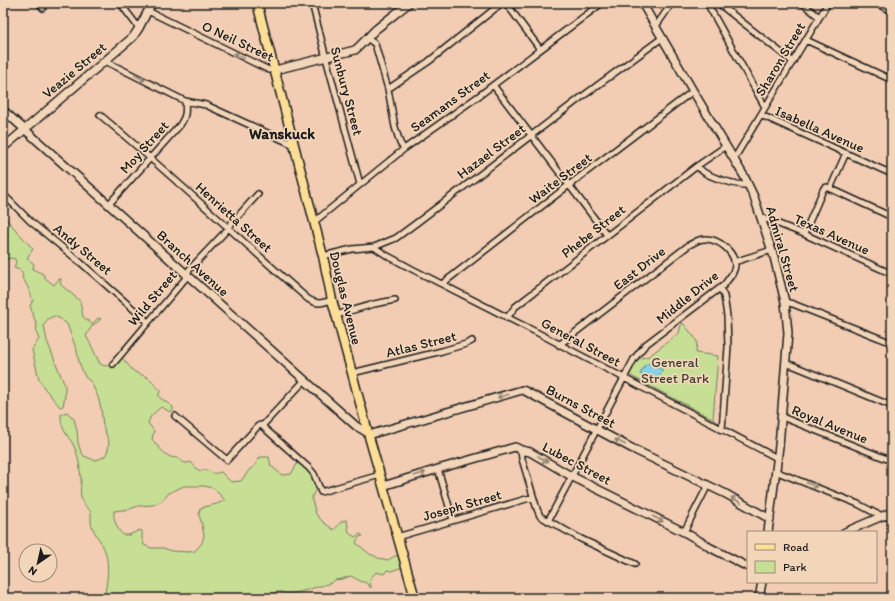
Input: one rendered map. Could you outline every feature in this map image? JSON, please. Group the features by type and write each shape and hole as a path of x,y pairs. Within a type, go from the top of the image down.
{"main road":[{"name":"Douglas Avenue","path":"257,3 323,256 332,300 415,598"}],"street":[{"path":"39,3 43,8"},
{"path":"120,3 139,28"},
{"name":"Veazie Street","path":"3,148 133,37 152,3"},
{"name":"Sunbury Street","path":"312,3 360,184"},
{"path":"275,70 355,50 409,3"},
{"path":"388,89 428,62 502,3"},
{"path":"506,3 540,49"},
{"name":"Seamans Street","path":"314,222 404,149 493,85 602,3"},
{"name":"Admiral Street","path":"642,3 744,176 761,217 772,250 781,285 785,302 788,333 782,417 768,531"},
{"path":"656,26 672,3"},
{"path":"707,3 765,107"},
{"path":"718,3 793,62"},
{"path":"802,3 819,17"},
{"name":"Sharon Street","path":"734,159 828,3"},
{"path":"875,3 892,11"},
{"name":"O Neil Street","path":"148,11 269,70 275,70"},
{"path":"367,38 375,44 388,89 395,127 400,143 404,149"},
{"name":"Hazael Street","path":"323,256 352,248 374,247 396,238 662,38"},
{"path":"806,40 892,80"},
{"path":"105,61 185,101 206,105 294,145"},
{"path":"493,85 607,235"},
{"name":"Waite Street","path":"442,284 693,91"},
{"name":"Moy Street","path":"109,204 151,159 180,124 186,112 185,101"},
{"name":"Branch Avenue","path":"3,110 356,426 368,433"},
{"name":"Henrietta Street","path":"100,115 308,299 319,304 332,300"},
{"name":"Isabella Avenue","path":"760,115 892,174"},
{"name":"Phebe Street","path":"507,318 515,307 697,166 726,146"},
{"path":"804,234 846,153"},
{"path":"697,166 706,173 735,184 748,185"},
{"path":"827,188 892,217"},
{"name":"Andy Street","path":"3,194 30,221 148,322"},
{"name":"Wild Street","path":"113,364 185,278 190,270 258,194"},
{"name":"Texas Avenue","path":"761,217 804,234 892,274"},
{"name":"East Drive","path":"559,345 682,249 700,239 708,239 722,244 730,253 734,262"},
{"name":"General Street","path":"374,247 386,255 777,458"},
{"name":"Middle Drive","path":"548,521 634,359 645,345 720,288 733,274 735,266 734,262 772,250"},
{"path":"720,288 724,296 727,316 728,347 722,430"},
{"path":"336,315 374,304 396,300"},
{"path":"785,302 892,343"},
{"name":"Atlas Street","path":"352,373 442,351 472,341"},
{"path":"785,364 792,365 892,406"},
{"path":"175,416 227,460 258,426 262,426 305,380"},
{"name":"Burns Street","path":"368,433 372,434 522,390 633,449 708,485 770,519"},
{"name":"Royal Avenue","path":"782,417 892,461"},
{"path":"262,426 309,468 314,474 321,492 380,475"},
{"name":"Lubec Street","path":"383,486 515,447 530,452 571,476 684,532 747,566"},
{"path":"521,450 522,459 536,509 540,516 581,539 635,564"},
{"path":"438,469 453,520"},
{"path":"775,471 832,493 892,519"},
{"path":"684,532 708,485"},
{"name":"Joseph Street","path":"397,537 533,497"},
{"path":"846,531 892,512"},
{"path":"759,598 762,583"}],"green space":[{"path":"7,220 33,249 27,258 34,264 33,269 43,274 45,278 54,285 59,279 61,279 60,284 80,301 83,317 92,324 98,318 101,319 92,326 86,336 100,364 109,366 120,356 131,369 151,380 161,390 159,397 173,407 173,410 170,412 161,407 151,416 148,423 154,431 152,439 165,454 177,458 184,463 191,462 199,470 207,470 214,473 221,472 231,482 241,481 250,469 254,467 260,457 269,457 271,466 282,475 291,474 302,458 312,467 320,483 312,496 312,500 316,514 323,522 334,530 342,521 347,520 349,533 355,537 360,534 363,536 359,537 356,543 371,555 388,560 403,554 406,566 391,571 387,570 384,574 376,572 370,579 371,588 365,582 351,576 296,593 285,594 282,592 277,592 250,598 104,598 108,574 107,557 92,525 91,512 82,500 78,457 74,446 62,426 61,420 61,414 67,412 74,419 81,452 84,456 94,460 100,459 105,456 108,450 109,442 103,426 101,408 91,382 85,377 67,324 54,316 48,319 44,325 47,341 65,386 63,406 60,407 39,379 32,350 39,339 36,332 37,326 30,306 33,300 22,278 23,275 20,270 14,268 16,262 15,259 11,258 3,261 3,223","holes":["184,486 204,486 213,488 225,500 217,504 200,508 199,515 204,535 202,543 195,551 172,551 163,548 151,548 144,545 142,531 140,530 129,535 123,535 116,524 114,511 130,509 138,506 153,505 162,501 169,493"]},
{"name":"General Street Park","path":"683,323 697,342 696,353 718,356 713,419 629,375 638,359 649,356 679,333"}],"water":[{"path":"649,363 663,370 653,383 640,374 645,365"}],"district":[{"name":"Wanskuck","path":"282,134"}]}
